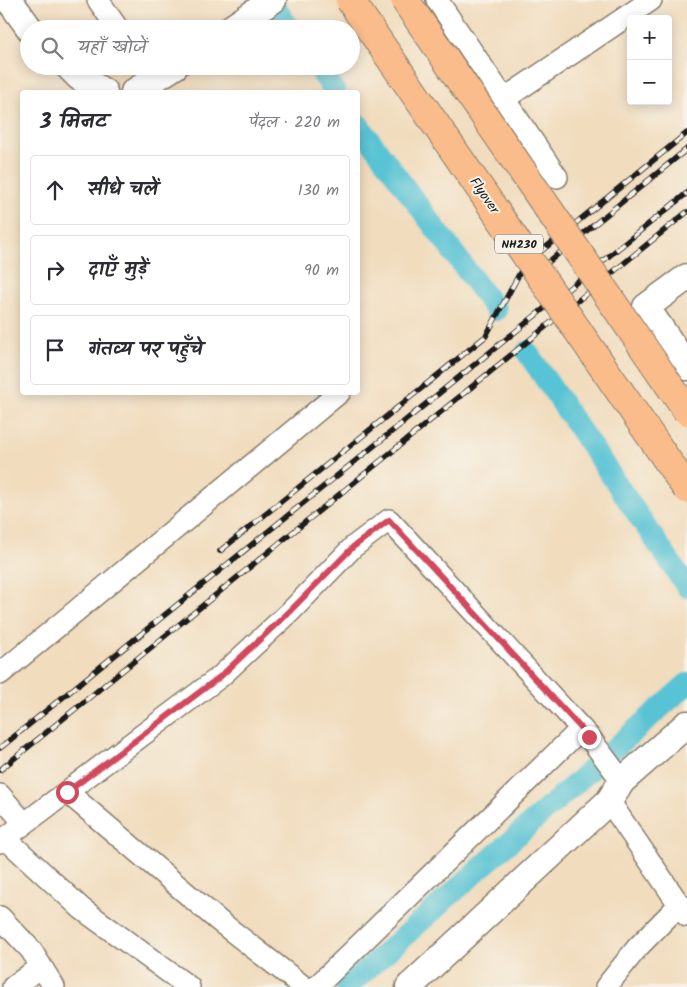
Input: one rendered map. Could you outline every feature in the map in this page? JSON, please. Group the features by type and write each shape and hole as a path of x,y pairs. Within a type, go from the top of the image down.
{"highway":[{"name":"Flyover","path":"350,0 687,489"},
{"name":"NH230","path":"405,0 687,411"}],"street":[{"path":"9,0 23,20"},
{"path":"98,0 112,20"},
{"path":"244,20 273,0"},
{"path":"437,0 557,177"},
{"path":"504,99 645,1"},
{"path":"77,75 101,90"},
{"path":"142,84 158,75"},
{"path":"687,277 646,306 687,367"},
{"path":"0,674 336,395"},
{"path":"189,987 82,909 2,840 221,676 291,610 353,547 389,520 585,733 616,785 683,910 637,948 606,987"},
{"path":"409,987 616,785 687,724"},
{"path":"316,987 585,733"},
{"path":"67,792 219,921 304,987"},
{"path":"0,795 24,823"},
{"path":"0,917 31,950 54,987"},
{"path":"13,987 40,967"}],"waterway":[{"path":"270,0 284,20"},
{"path":"323,75 334,90"},
{"path":"360,127 496,310"},
{"path":"527,352 687,587"},
{"path":"347,987 687,684"}],"railway":[{"path":"220,551 486,336 524,265 687,133"},
{"path":"541,268 687,149"},
{"path":"0,748 687,193"},
{"path":"0,770 687,212"}],"route":[{"path":"67,792 221,676 291,610 353,547 389,520 589,737"}]}
